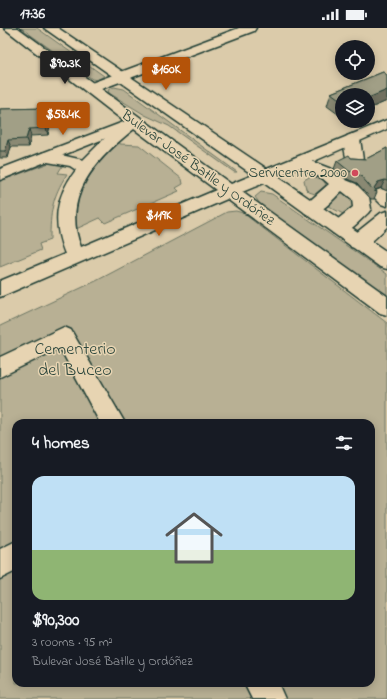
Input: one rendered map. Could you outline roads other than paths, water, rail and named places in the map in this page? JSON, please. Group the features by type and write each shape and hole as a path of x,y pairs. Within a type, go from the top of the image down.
{"main road":[{"name":"Bulevar José Batlle y Ordóñez","path":"10,28 134,122 387,307"},
{"name":"Bulevar José Batlle y Ordóñez","path":"50,28 266,176 387,262"},
{"path":"91,88 250,28"},
{"path":"0,175 134,122"},
{"path":"75,256 67,236 65,218 68,202 76,183 85,168 112,138 134,122"},
{"path":"0,289 387,124"},
{"path":"352,139 352,154 355,160"},
{"path":"48,157 75,162 85,168"},
{"path":"300,162 328,174 340,184 350,188 360,197 362,209 339,228"},
{"path":"311,208 340,184"},
{"path":"358,242 387,217"},
{"path":"0,368 64,336 111,419"},
{"path":"0,565 12,558"},
{"path":"262,687 269,699"}],"place":[{"name":"Servicentro 2000","path":"355,173"}],"park label":[{"name":"Cementerio del Buceo","path":"75,360"}]}
